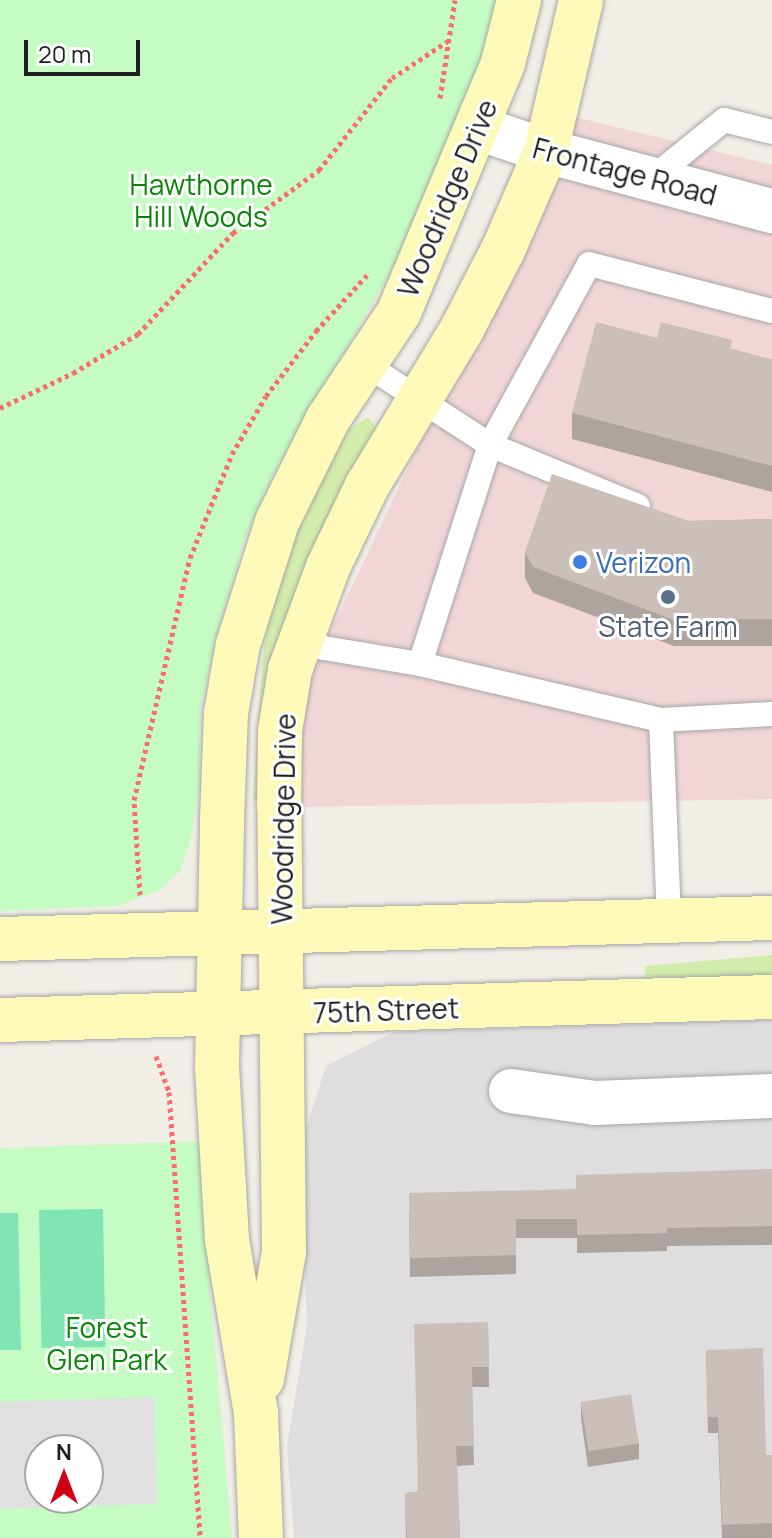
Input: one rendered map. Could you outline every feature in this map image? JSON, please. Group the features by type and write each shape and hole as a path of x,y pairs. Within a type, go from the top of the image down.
{"street":[{"name":"Woodridge Drive","path":"261,1538 256,1413 227,1240 217,1066 226,713 238,645 277,522 328,419 399,312 503,63 519,0"},
{"name":"Woodridge Drive","path":"256,1413 284,1252 280,731 299,637 367,486 462,329 503,250 546,151 581,0"},
{"name":"Frontage Road","path":"478,128 546,151 772,211"},
{"path":"0,939 772,918"},
{"name":"75th Street","path":"0,1020 772,997"},
{"path":"511,1091 595,1103 772,1096"}],"lane":[{"path":"651,179 724,120 772,132"},
{"path":"420,664 490,445 589,264 772,311"},
{"path":"365,364 490,445 659,515"},
{"path":"299,637 324,648 420,664 661,720 772,714"},
{"path":"661,720 669,921"}],"path":[{"path":"0,408 73,373 138,334 233,233 319,170 392,78 449,40"},
{"path":"161,1068 169,1092 200,1538"}],"shaded area":[{"path":"575,117 772,165 772,799 299,807 299,697"},
{"path":"772,1020 772,1538 294,1538 287,1446 307,1326 300,1147 326,1066 394,1032"},
{"path":"154,1397 157,1504 104,1506 104,1434 24,1434 24,1508 0,1509 0,1402"}],"green space":[{"name":"Hawthorne Hill Woods","path":"0,0 500,0 490,41 428,208 275,470 246,536 218,628 201,706 199,790 191,838 180,871 160,890 118,906 0,911"},
{"path":"368,417 378,430 259,762 257,799 253,800 262,664 271,597 283,551 345,432"},
{"path":"772,955 772,976 645,978 645,966"},
{"name":"Forest Glen Park","path":"205,1141 209,1279 232,1538 0,1538 0,1148"},
{"path":"103,1209 105,1347 41,1348 39,1210"},
{"path":"0,1213 18,1213 21,1350 0,1350"}],"building":[{"path":"596,322 657,338 661,322 732,340 730,349 772,360 772,466 572,413"},
{"path":"552,474 689,521 772,519 772,619 674,620 533,567 525,552"},
{"path":"772,1169 772,1226 667,1228 667,1233 577,1235 577,1219 516,1219 516,1255 410,1258 409,1193 576,1189 576,1175"},
{"path":"488,1322 489,1367 472,1367 474,1446 456,1446 460,1538 407,1538 405,1493 418,1492 414,1324"},
{"path":"763,1348 766,1455 772,1455 772,1523 722,1525 718,1417 708,1417 706,1350"},
{"path":"631,1394 639,1443 588,1451 581,1402"}],"place":[{"name":"Verizon","path":"580,562"},
{"name":"State Farm","path":"668,597"}]}
